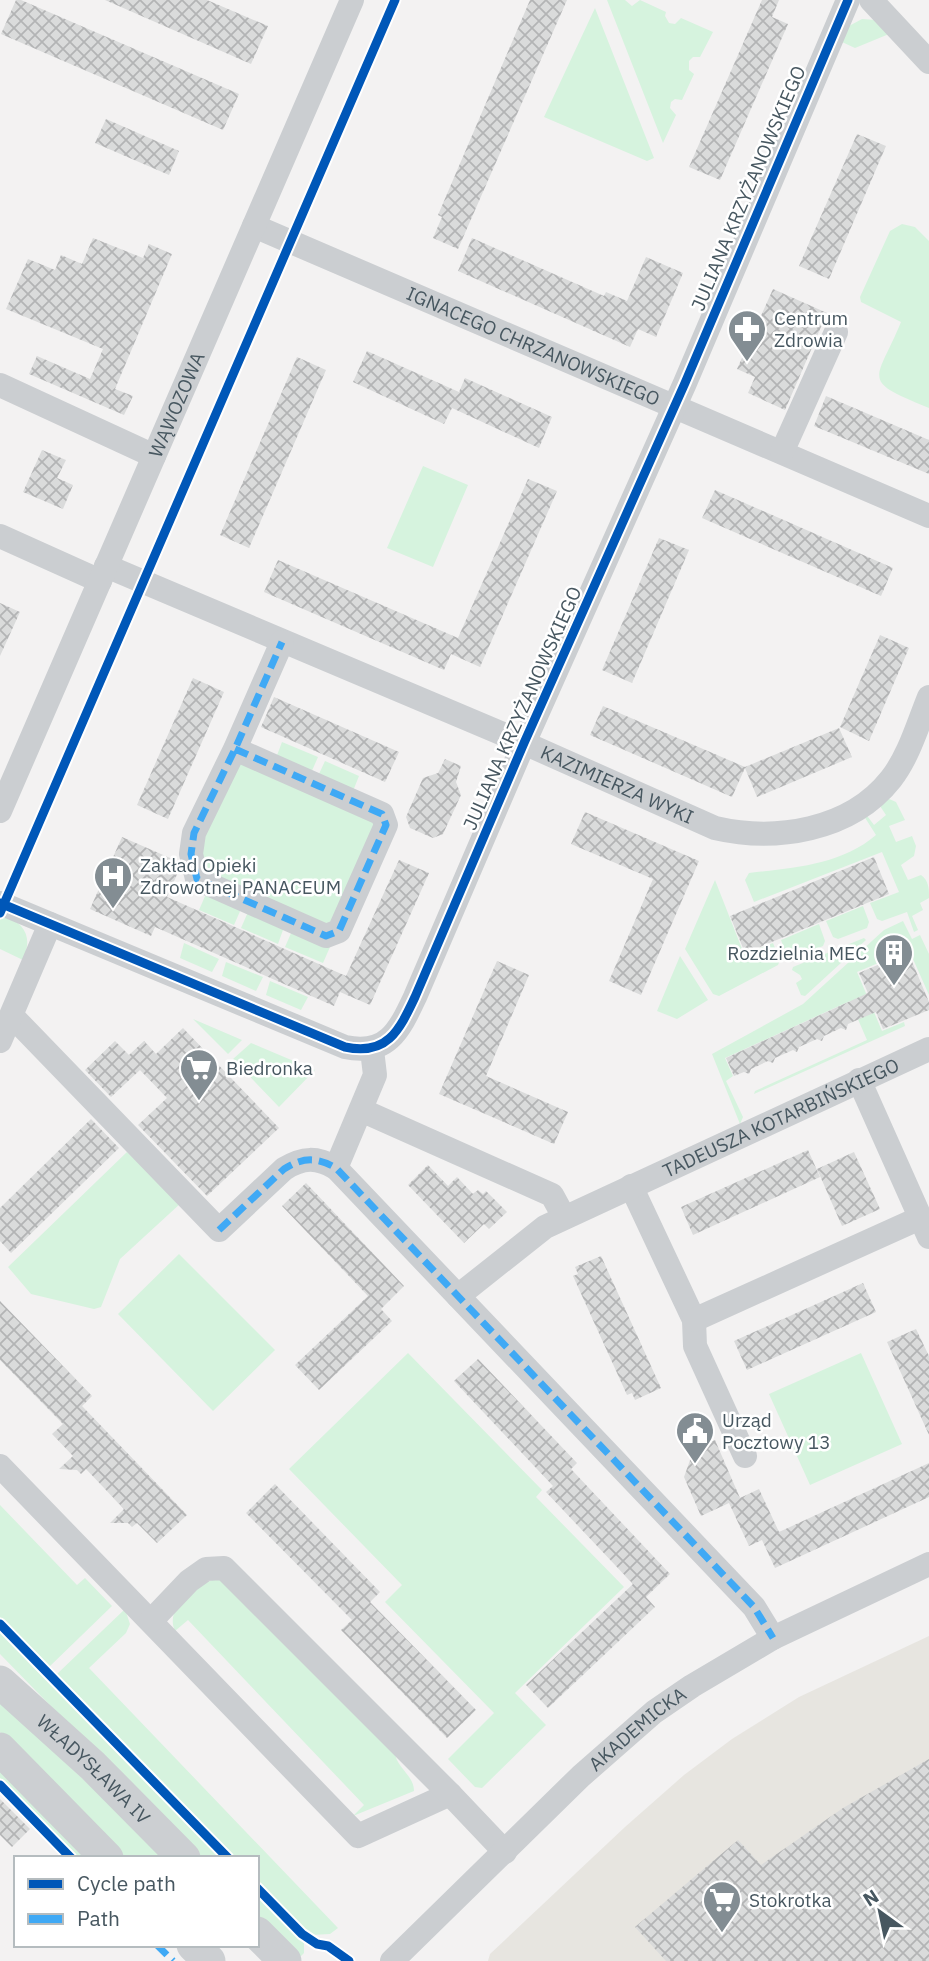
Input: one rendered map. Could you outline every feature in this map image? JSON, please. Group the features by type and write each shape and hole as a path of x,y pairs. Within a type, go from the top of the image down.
{"main road":[{"name":"WŁADYSŁAWA IV","path":"0,1682 93,1766 182,1856"},
{"path":"0,1749 105,1856"},
{"path":"259,1935 285,1961"},
{"path":"195,1947 209,1961"}],"street":[{"name":"WĄWOZOWA","path":"0,811 352,0"},
{"name":"JULIANA KRZYŻANOWSKIEGO","path":"372,1050 393,1035 410,1009 524,743 674,407 848,0"},
{"path":"871,0 929,62"},
{"name":"IGNACEGO CHRZANOWSKIEGO","path":"254,226 929,516"},
{"path":"782,453 836,332"},
{"path":"0,385 154,456"},
{"name":"KAZIMIERZA WYKI","path":"0,536 282,642 524,743 715,828 744,834 788,834 830,821 873,797 891,778 900,763 929,697"},
{"path":"235,749 382,814 386,825 339,931 326,936 197,879 191,854 194,833 282,642"},
{"path":"0,903 317,1037 345,1047 372,1050 375,1075 335,1168"},
{"path":"0,1041 50,924"},
{"path":"12,1016 219,1230 284,1169 296,1162 313,1159 325,1161 335,1168 754,1607 773,1638"},
{"name":"TADEUSZA KOTARBIŃSKIEGO","path":"458,1296 545,1227 564,1217 929,1049"},
{"path":"694,1320 924,1227 859,1080"},
{"path":"361,1110 552,1195 564,1217"},
{"path":"631,1186 694,1320 695,1346 745,1457"},
{"path":"0,1466 358,1836 450,1794"},
{"name":"AKADEMICKA","path":"392,1961 581,1776 648,1716 692,1686 773,1638 929,1564"},
{"path":"151,1621 189,1581 206,1569 224,1568 505,1852"}],"shaded area":[{"path":"929,1636 929,1961 488,1961 490,1954 625,1827 684,1775 732,1739 799,1697"}],"green space":[{"path":"607,0 625,0 632,6 640,0 666,12 669,23 675,24 681,18 713,32 700,57 693,57 689,61 689,70 694,74 682,100 675,99 671,102 670,108 676,115 663,143"},
{"path":"595,8 654,158 647,161 544,117"},
{"path":"862,19 876,20 889,34 855,48 842,42 849,26"},
{"path":"902,224 915,227 929,241 929,408 883,384 879,377 880,368 901,322 861,302 860,297 890,231"},
{"path":"423,466 468,485 433,567 387,548"},
{"path":"282,742 318,757 311,773 276,758"},
{"path":"237,756 378,823 333,925 325,927 201,873 197,843"},
{"path":"325,761 359,776 353,791 318,776"},
{"path":"887,798 896,802 905,820 889,826 896,842 912,836 916,846 914,856 901,865 908,880 921,875 928,885 929,898 920,903 923,910 912,916 918,930 914,932 907,912 882,921 877,919 870,903 899,892 882,852 754,902 745,880 749,873 816,863 848,853 876,835 862,813 865,813 874,825 886,815 880,806"},
{"path":"715,880 744,954 773,943 780,960 778,965 719,996 713,994 685,949"},
{"path":"206,894 241,909 234,925 199,910"},
{"path":"863,906 869,922 867,928 838,939 833,937 826,921"},
{"path":"248,912 284,927 278,944 241,928"},
{"path":"3,913 17,922 25,932 27,944 23,960 0,949 0,920"},
{"path":"903,921 912,939 920,935 929,954 929,995 909,950 857,972 882,1031 904,1022 905,1026 754,1094 755,1091 867,1040 850,1001 725,1058 733,1076 726,1081 743,1117 740,1124 712,1054 803,1004 884,930"},
{"path":"819,924 825,941 823,946 794,958 787,956 781,940"},
{"path":"292,931 330,947 323,963 285,947"},
{"path":"864,938 866,940 805,996 801,995 796,983 802,979 792,970 793,967"},
{"path":"184,943 219,959 212,972 180,958"},
{"path":"680,956 708,1000 677,1019 657,1011"},
{"path":"226,962 263,977 256,991 222,976"},
{"path":"270,981 308,997 301,1010 266,995"},
{"path":"193,1019 242,1040 228,1054"},
{"path":"251,1043 315,1070 279,1107 233,1059"},
{"path":"127,1152 181,1203 120,1259 101,1307 94,1309 31,1294 8,1267"},
{"path":"179,1254 275,1350 213,1411 118,1314"},
{"path":"408,1353 542,1490 536,1497 624,1587 515,1693 546,1725 482,1788 475,1787 448,1759 494,1713 385,1602 402,1585 289,1469"},
{"path":"861,1353 902,1444 810,1485 769,1394"},
{"path":"0,1505 77,1585 85,1578 112,1606 49,1667 0,1617"},
{"path":"214,1579 227,1581 395,1750 414,1791 353,1816 364,1805 188,1620 175,1631 173,1622 178,1606 199,1587"},
{"path":"125,1609 130,1624 126,1633 89,1668 338,1928 330,1934 311,1935 259,1881 259,1856 234,1856 57,1674"},
{"path":"0,1632 220,1856 197,1856 0,1654"},
{"path":"0,1702 166,1856 122,1856 0,1732"},
{"path":"0,1764 90,1856 75,1856 0,1778"},
{"path":"259,1896 304,1942 304,1953 298,1959 259,1919"}],"building":[{"path":"16,0 239,94 223,130 1,34"},
{"path":"105,0 207,0 268,26 251,64"},
{"path":"530,0 567,0 458,249 433,238 442,217 438,215"},
{"path":"762,0 779,0 772,17 788,24 720,180 689,167"},
{"path":"106,119 179,151 169,175 95,143"},
{"path":"857,134 886,146 829,279 799,266"},
{"path":"93,238 143,258 149,244 172,254 115,389 133,396 124,415 29,374 37,356 90,379 103,349 6,309 28,259 55,270 61,255 82,264"},
{"path":"472,238 604,296 606,292 627,301 646,257 683,273 656,337 638,329 630,347 458,271"},
{"path":"773,289 827,313 785,410 748,393 755,377 737,369"},
{"path":"367,351 459,392 465,378 552,417 539,448 452,408 444,424 353,382"},
{"path":"297,357 326,370 249,548 220,535"},
{"path":"826,396 929,440 929,474 814,426"},
{"path":"42,450 66,460 57,478 73,485 63,509 23,492"},
{"path":"528,479 557,491 480,667 451,654 444,670 264,592 278,560 458,638"},
{"path":"715,490 893,568 881,596 702,518"},
{"path":"659,538 689,550 632,683 602,670"},
{"path":"0,603 20,612 0,656"},
{"path":"880,635 909,648 869,741 840,727"},
{"path":"193,678 224,692 168,819 137,805"},
{"path":"274,697 399,752 385,782 261,727"},
{"path":"603,706 745,767 839,728 852,757 757,797 745,768 732,797 590,735"},
{"path":"445,759 461,766 456,782 461,795 443,834 433,838 410,828 406,817 423,778 438,773"},
{"path":"585,812 699,861 641,995 609,981 653,879 571,844"},
{"path":"122,837 177,861 179,870 167,897 346,976 399,860 429,873 370,1005 340,992 334,1006 155,927 151,936 90,909"},
{"path":"874,857 889,894 745,953 730,916"},
{"path":"908,952 929,1002 929,1010 883,1029 876,1012 848,1024 846,1030 841,1028 824,1036 822,1041 817,1039 799,1047 797,1052 793,1050 775,1058 773,1063 768,1061 751,1069 749,1074 744,1072 734,1076 726,1058 868,993 859,973"},
{"path":"497,961 529,975 486,1076 568,1112 554,1144 439,1094"},
{"path":"183,1028 279,1128 207,1196 138,1125 167,1098 140,1070 111,1097 85,1070 115,1041 129,1055 144,1041 156,1054"},
{"path":"91,1119 119,1148 11,1253 0,1241 0,1208"},
{"path":"808,1150 820,1177 693,1235 681,1207"},
{"path":"854,1152 880,1209 842,1226 817,1169"},
{"path":"428,1165 448,1186 457,1177 473,1194 478,1190 483,1194 486,1191 507,1212 489,1229 484,1224 464,1243 408,1185"},
{"path":"306,1183 404,1286 381,1309 392,1321 319,1390 295,1365 368,1296 282,1206"},
{"path":"601,1256 661,1388 635,1400 632,1393 627,1395 573,1276 578,1274 575,1267"},
{"path":"863,1283 876,1312 747,1370 734,1341"},
{"path":"0,1301 92,1396 82,1406 187,1515 157,1543 137,1523 132,1527 128,1523 110,1523 124,1509 86,1469 81,1474 77,1470 59,1469 73,1456 52,1434 63,1424 0,1360"},
{"path":"916,1329 929,1356 929,1435 887,1342"},
{"path":"478,1359 577,1463 571,1469 670,1574 646,1597 655,1607 548,1708 526,1685 633,1584 546,1492 553,1486 454,1381"},
{"path":"715,1440 740,1498 759,1489 779,1532 929,1463 929,1497 775,1568 762,1540 749,1546 729,1503 701,1516 684,1477 694,1449"},
{"path":"275,1484 380,1592 370,1602 476,1710 447,1738 341,1630 352,1620 246,1513"},
{"path":"929,1759 929,1961 666,1961 635,1927 738,1840 761,1865 843,1808"},
{"path":"0,1799 30,1829 12,1847 0,1835"}],"marked path":[{"path":"235,749 382,814 386,825 339,931 326,936 197,879 191,854 194,833 282,642"},
{"path":"219,1230 291,1165 310,1160 336,1168 754,1607 773,1638"},
{"path":"159,1947 173,1961"}],"cycle path":[{"path":"0,913 395,0"},
{"path":"0,903 345,1047 371,1048 390,1038 415,997 524,743 685,383 848,0"},
{"path":"0,1624 226,1856"},
{"path":"0,1785 69,1856"},
{"path":"259,1890 302,1934 317,1944 328,1946 349,1961"}],"place":[{"name":"Centrum Zdrowia","path":"747,363"},
{"name":"Zakład Opieki Zdrowotnej PANACEUM","path":"113,910"},
{"name":"Rozdzielnia MEC","path":"894,987"},
{"name":"Biedronka","path":"199,1102"},
{"name":"Urząd Pocztowy 13","path":"695,1465"},
{"name":"Stokrotka","path":"722,1934"}]}
